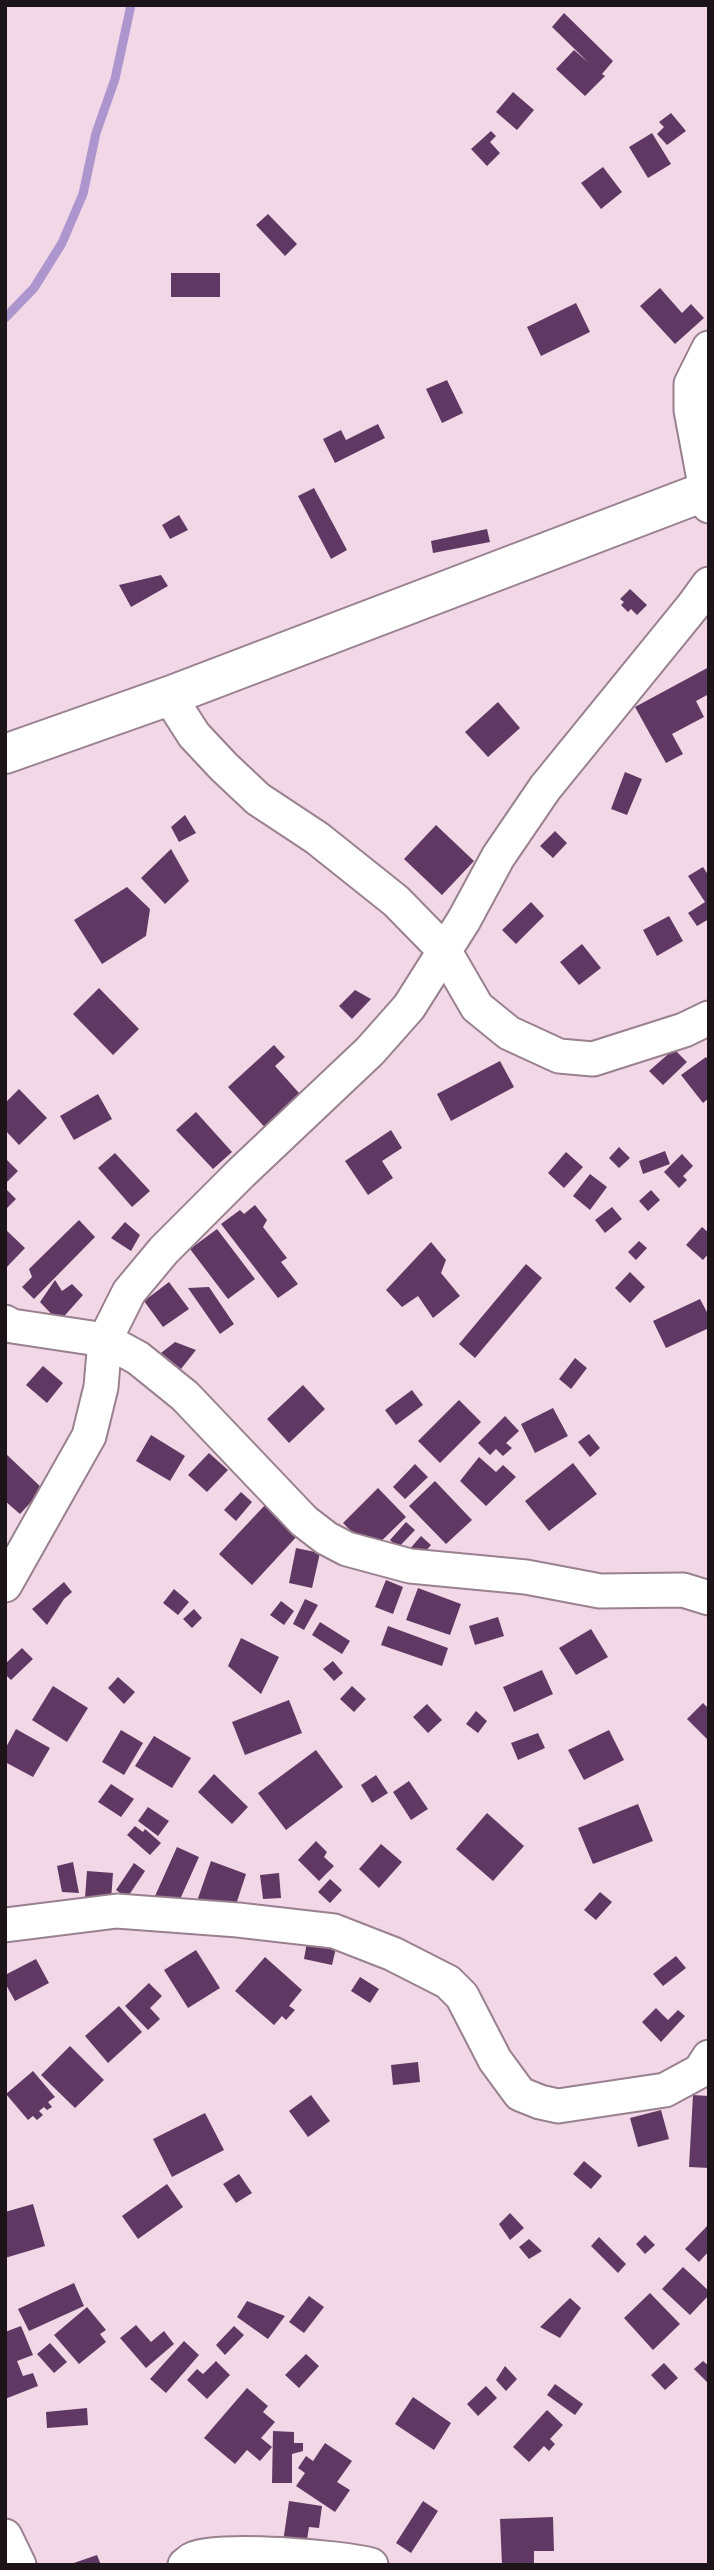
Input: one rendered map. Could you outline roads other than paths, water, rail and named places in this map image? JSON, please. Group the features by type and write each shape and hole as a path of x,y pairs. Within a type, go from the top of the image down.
{"main road":[{"path":"5,754 169,696 707,496"}],"street":[{"path":"707,496 692,422 691,384 709,348"},
{"path":"5,1584 89,1436 101,1387 105,1340 129,1292 164,1250 370,1051 409,1007 498,857 545,788 709,584"},
{"path":"169,696 194,735 249,791 356,867 396,901 444,950 477,1007 509,1033 559,1056 593,1059 684,1030 709,1018"},
{"path":"5,1322 12,1326 105,1340 138,1358 185,1396 304,1521 326,1538 347,1549 410,1566 526,1577 600,1591 683,1590 709,1598"},
{"path":"5,1925 117,1910 334,1931 393,1954 447,1982 462,1996 495,2060 520,2094 558,2106 665,2090 700,2071 709,2057"},
{"path":"5,2536 19,2565"},
{"path":"184,2565 195,2558 226,2554 283,2555 359,2561 371,2565"}],"waterway":[{"path":"5,318 34,288 62,243 83,194 96,133 115,79 131,5"}]}
